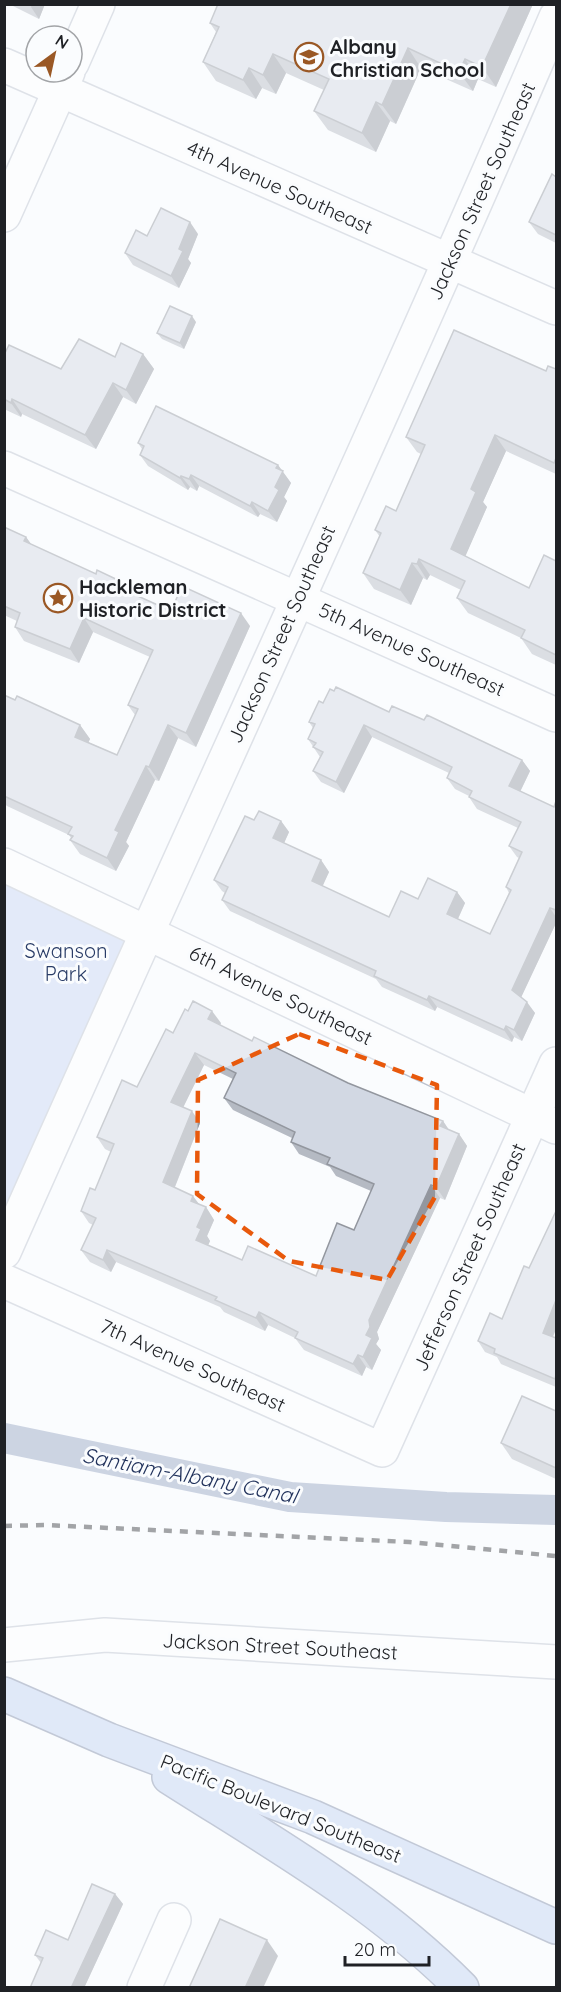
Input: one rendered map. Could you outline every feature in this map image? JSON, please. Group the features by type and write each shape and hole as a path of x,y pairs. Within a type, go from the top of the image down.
{"highway":[{"name":"Pacific Boulevard Southeast","path":"4,1694 109,1740 313,1817 556,1927"},
{"path":"109,1740 315,1868 378,1913 443,1976 462,1988"}],"street":[{"path":"84,36 98,4"},
{"name":"Jackson Street Southeast","path":"4,1252 297,597 450,262 556,17"},
{"name":"4th Avenue Southeast","path":"4,65 24,68"},
{"name":"4th Avenue Southeast","path":"84,83 450,262 556,308"},
{"path":"4,215 63,84"},
{"name":"5th Avenue Southeast","path":"4,468 297,597 556,715"},
{"name":"6th Avenue Southeast","path":"4,865 544,1121"},
{"name":"Jefferson Street Southeast","path":"382,1450 544,1121 556,1064"},
{"name":"7th Avenue Southeast","path":"4,1281 382,1450"},
{"name":"Jackson Street Southeast","path":"4,1645 105,1635 556,1662"},
{"path":"144,1988 174,1920"}],"highlighted area":[{"path":"299,1034 437,1085 435,1197 387,1280 289,1261 197,1194 198,1080"}],"green space":[{"name":"Swanson Park","path":"5,865 147,931 5,1261"}],"building":[{"path":"218,4 511,4 482,67 465,59 459,72 408,48 382,105 376,102 362,133 314,111 329,79 273,54 263,75 249,68 243,80 203,62 219,27 210,23"},
{"path":"552,174 556,177 556,235 529,222"},
{"path":"161,208 190,222 179,249 183,251 171,276 125,253 136,230 147,236"},
{"path":"170,306 192,316 180,343 157,333"},
{"path":"454,330 546,371 548,366 556,369 556,458 554,463 495,435 471,489 476,492 451,549 529,588 544,555 556,561 556,655 521,638 525,630 457,598 465,581 419,559 417,564 412,563 400,590 363,573 381,533 375,530 386,506 396,511 425,445 406,437"},
{"path":"79,339 115,357 121,343 143,354 126,390 113,383 85,435 12,399 11,403 4,399 4,355 9,345 61,369"},
{"path":"156,406 278,465 276,468 283,471 275,487 279,490 268,511 252,502 250,506 191,475 189,479 181,476 180,478 140,455 144,446 138,443"},
{"path":"4,527 26,537 24,541 96,574 97,570 122,582 120,588 171,611 182,586 241,613 186,733 168,725 149,767 146,766 115,830 119,832 107,858 70,840 73,836 68,834 72,827 4,796 4,695 15,700 17,696 80,725 75,737 117,755 138,709 128,705 153,650 84,618 70,649 15,627 20,613 4,606"},
{"path":"336,687 389,712 392,706 424,720 427,715 522,760 509,786 554,807 556,801 556,910 550,908 512,990 527,1002 514,1030 506,1026 504,1030 429,996 427,1000 374,976 376,971 222,900 228,887 214,880 245,816 254,820 259,811 281,821 273,838 321,860 312,881 389,917 401,891 418,899 428,878 457,892 447,914 490,934 511,890 506,887 522,852 509,846 521,822 469,797 472,791 447,778 452,767 364,725 336,782 313,771 323,752 313,747 316,743 308,739 315,724 309,722 319,701 323,703 330,689 334,691"},
{"path":"193,1001 212,1011 208,1019 252,1041 254,1037 348,1083 443,1121 440,1126 459,1134 436,1187 431,1185 369,1320 370,1327 366,1335 372,1338 363,1357 358,1355 353,1364 295,1338 298,1332 259,1312 256,1318 215,1300 217,1297 107,1250 103,1260 81,1250 96,1218 81,1211 90,1188 95,1190 114,1144 97,1137 122,1080 137,1087 166,1029 173,1033 185,1009 188,1011","holes":["195,1053 236,1073 224,1098 295,1132 291,1142 330,1158 327,1164 374,1184 354,1230 337,1223 316,1276 248,1246 242,1260 196,1240 201,1229 197,1227 206,1207 191,1201 193,1196 163,1182 192,1111 171,1102"]},
{"path":"556,1211 556,1300 543,1333 556,1338 555,1379 494,1353 495,1349 478,1341 490,1313 502,1319 524,1266 529,1268"},
{"path":"522,1396 556,1411 556,1468 501,1443"},
{"path":"92,1884 115,1894 71,1988 30,1988 43,1958 35,1955 46,1930 68,1940"},
{"path":"220,1919 267,1940 245,1988 189,1988"}],"waterway":[{"name":"Santiam-Albany Canal","path":"4,1438 290,1497 446,1507 556,1510"}],"railway":[{"path":"4,1526 46,1525 409,1542 556,1556"}],"place":[{"name":"Albany Christian School","path":"309,57"},
{"name":"Hackleman Historic District","path":"58,598"}]}
